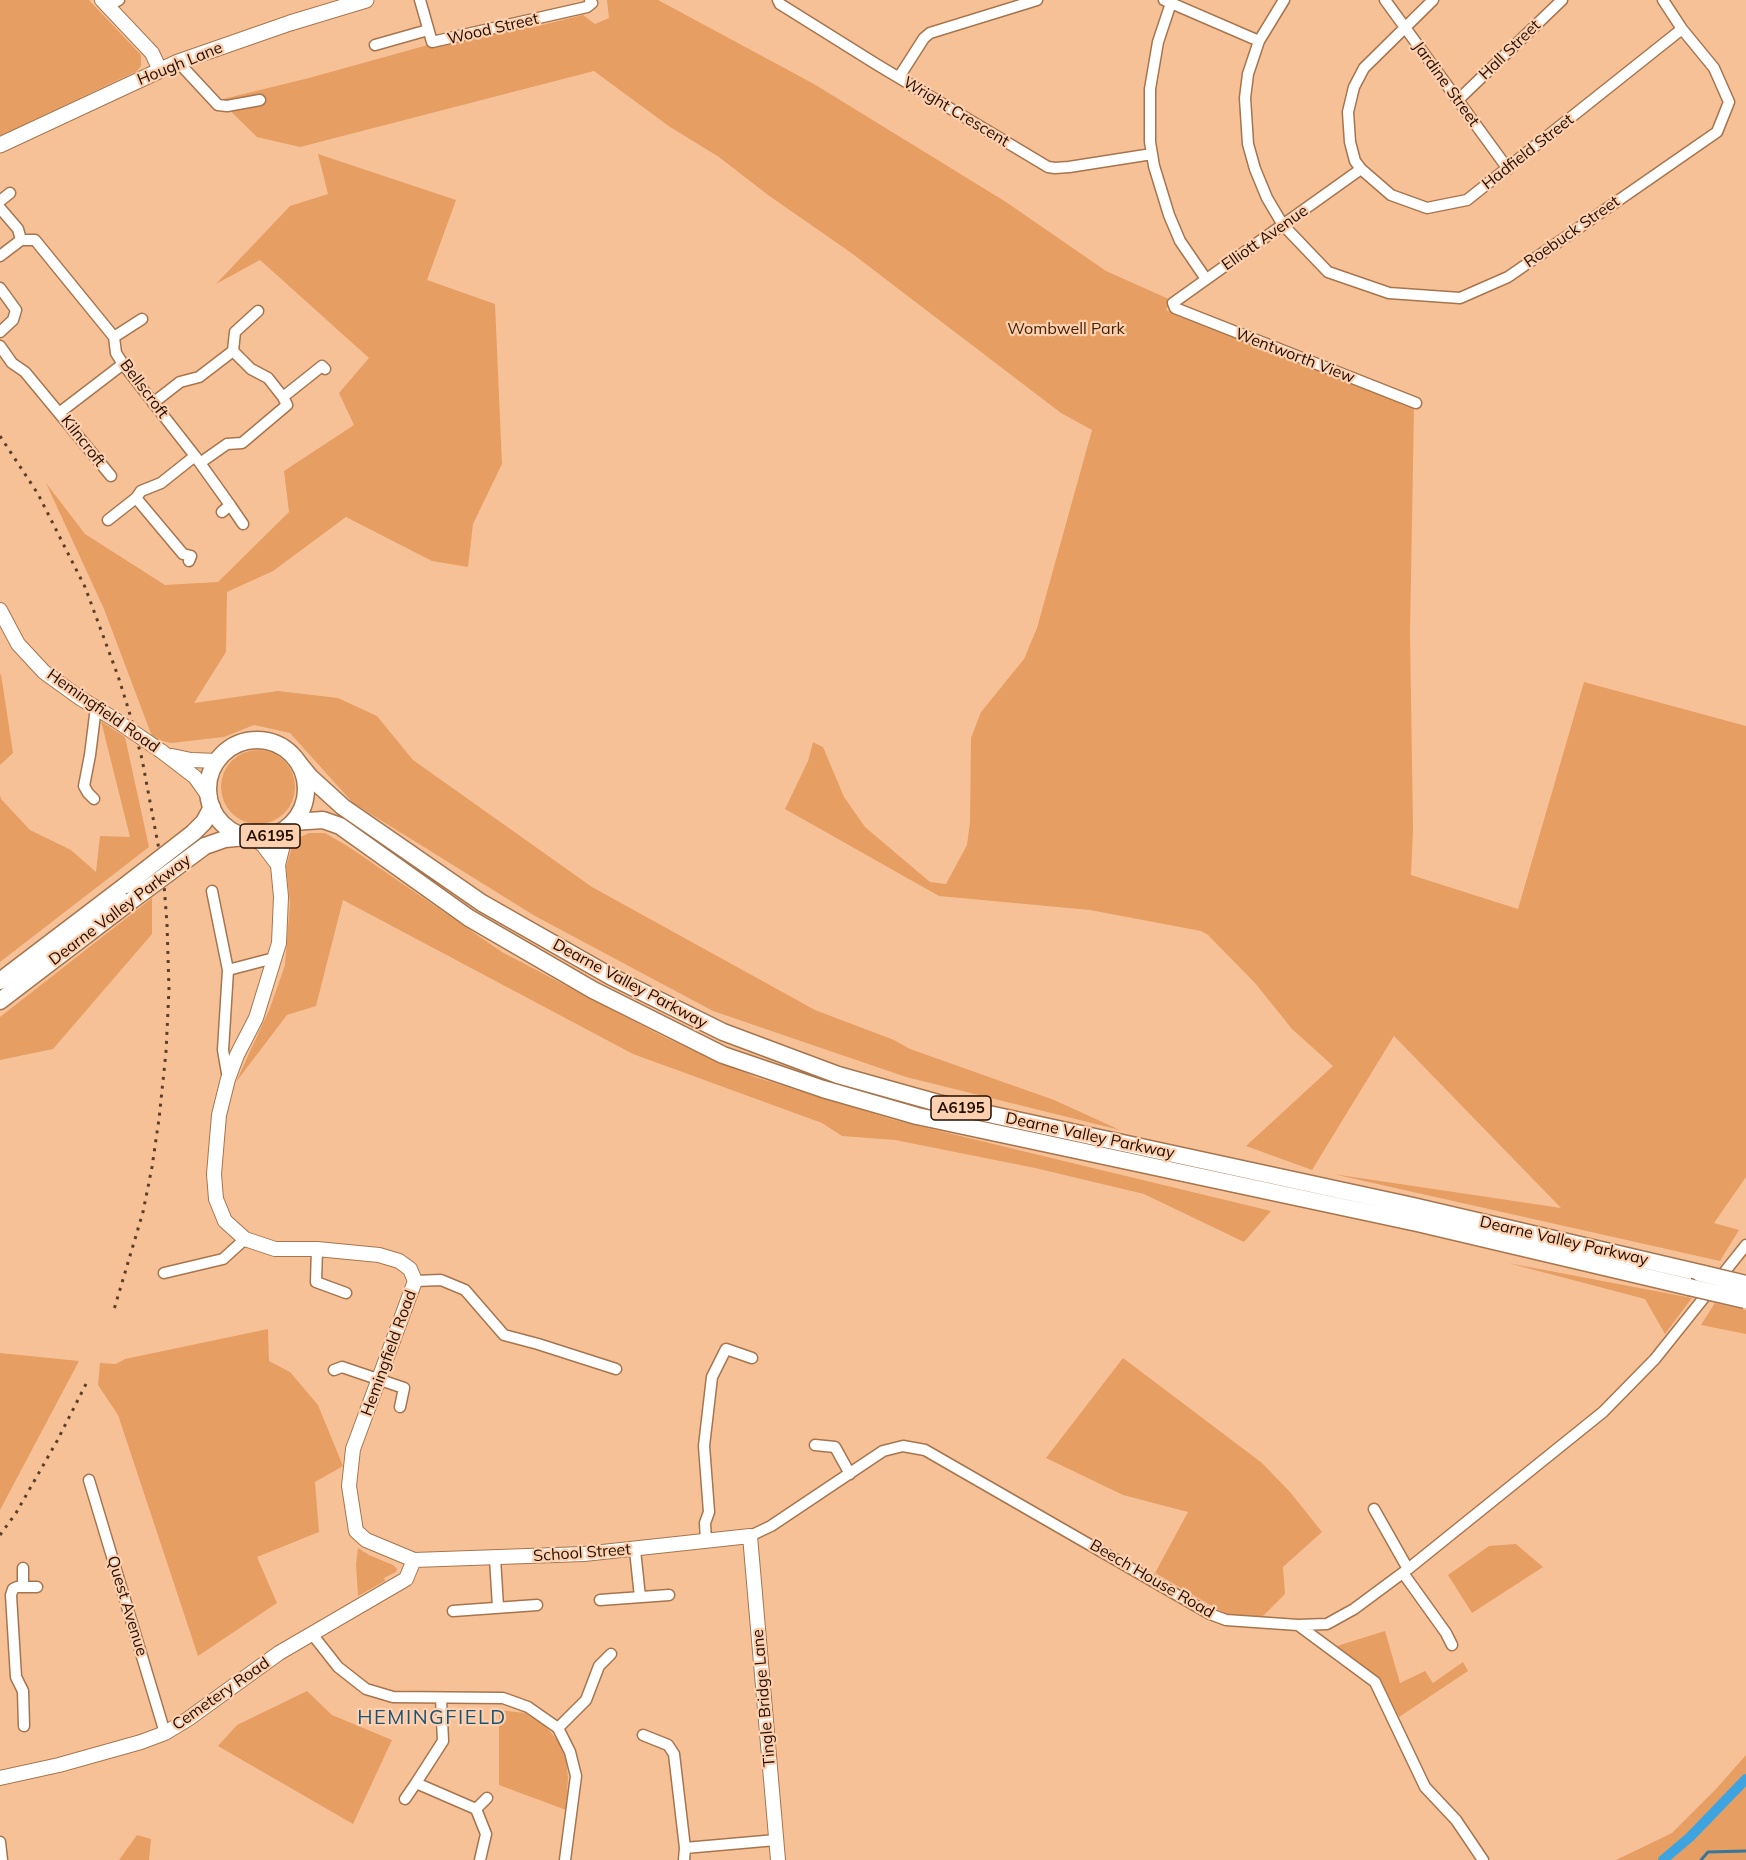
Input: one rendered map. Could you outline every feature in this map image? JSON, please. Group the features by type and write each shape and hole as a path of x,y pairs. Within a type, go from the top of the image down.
{"highway":[{"name":"A6195","path":"257,740 280,746 297,761 303,771 306,792 300,813 290,825 270,836 249,837 226,826 211,803 210,779 218,761 234,746 257,740"},
{"name":"Dearne Valley Parkway","path":"297,761 325,793 343,807 492,909 612,978 723,1032 838,1075 938,1103 1413,1206 1700,1273 1746,1295"},
{"name":"Dearne Valley Parkway","path":"0,1001 131,901 199,839 211,803"},
{"name":"Dearne Valley Parkway","path":"290,825 322,820 340,826 469,918 593,990 723,1055 823,1089 916,1116 1417,1223 1689,1287 1746,1295"},
{"name":"Dearne Valley Parkway","path":"0,981 126,885 199,839 249,837"}],"main road":[{"name":"Hough Lane","path":"0,145 178,62 290,23 366,0"}],"street":[{"name":"Wood Street","path":"420,0 432,42 587,8 592,3 590,0"},
{"name":"Wright Crescent","path":"778,0 780,4 898,77 1048,167 1069,167 1152,154"},
{"path":"898,77 924,38 930,33 1034,0"},
{"name":"Roebuck Street","path":"1284,0 1258,42 1246,85 1245,117 1248,144 1255,169 1267,198 1283,225 1328,272 1389,293 1461,298 1508,277 1717,132 1729,102 1714,68 1682,29 1663,0"},
{"name":"Jardine Street","path":"1385,0 1508,169"},
{"path":"1361,169 1353,153 1348,125 1352,93 1364,68 1433,0"},
{"name":"Hall Street","path":"1458,100 1562,0"},
{"path":"109,2 152,53 160,70"},
{"path":"1206,279 1180,241 1163,198 1152,154 1149,89 1167,2 1258,42"},
{"name":"Hadfield Street","path":"1361,169 1391,195 1427,208 1467,200 1682,29"},
{"path":"375,45 428,30"},
{"path":"178,62 218,105 227,106 260,100"},
{"name":"Elliott Avenue","path":"1175,309 1173,303 1361,169"},
{"path":"0,201 10,193"},
{"path":"0,208 18,230 21,240 0,256"},
{"name":"Bellscroft","path":"21,240 35,240 114,338 116,353 123,364 198,460 226,509 243,524"},
{"path":"0,288 16,309 13,320 0,332"},
{"name":"Wentworth View","path":"1175,309 1416,403"},
{"path":"153,403 180,382 199,377 233,351 235,332 258,311"},
{"path":"114,338 142,319"},
{"path":"0,346 12,363 25,372 59,413"},
{"path":"108,520 136,498 141,491 161,483 227,444 242,443 287,405 268,378 251,369 233,351"},
{"name":"Kilncroft","path":"111,476 59,413 123,364"},
{"path":"283,397 322,366 325,369"},
{"path":"136,498 183,554 191,556 189,561"},
{"name":"Hemingfield Road","path":"0,610 18,644 44,672 195,777 211,803"},
{"path":"94,799 84,786 96,707"},
{"name":"Hemingfield Road","path":"162,752 191,760 218,761"},
{"name":"Hemingfield Road","path":"290,825 278,865 281,897 279,943 256,1018 237,1055 228,1079 219,1115 214,1174 216,1199 225,1221 245,1239 275,1249 317,1249 379,1255 399,1262 410,1269 415,1281 353,1449 349,1486 356,1531 366,1540 414,1560"},
{"path":"249,837 262,845 278,865"},
{"name":"Hemingfield Road","path":"212,891 228,969 223,1050 228,1079"},
{"path":"228,969 274,958"},
{"path":"164,1273 223,1258 245,1239"},
{"name":"Beech House Road","path":"750,1536 771,1526 883,1451 903,1446 925,1450 1210,1614 1226,1620 1298,1625 1327,1624 1354,1609 1406,1571 1603,1412 1655,1359 1746,1245"},
{"path":"317,1249 316,1282 346,1293"},
{"path":"415,1281 441,1280 465,1290 504,1335 616,1369"},
{"path":"706,1541 705,1523 709,1512 704,1446 712,1377 726,1349 752,1358"},
{"path":"334,1370 342,1367 404,1388 400,1407"},
{"path":"815,1445 835,1447 850,1474"},
{"name":"Quest Avenue","path":"89,1480 165,1733"},
{"path":"1374,1509 1406,1571 1452,1645"},
{"name":"School Street","path":"414,1560 635,1550 750,1536"},
{"name":"Tingle Bridge Lane","path":"750,1536 778,1860"},
{"path":"635,1550 640,1597"},
{"path":"495,1558 498,1607"},
{"name":"Cemetery Road","path":"0,1778 141,1743 165,1733 279,1653 406,1579 414,1560"},
{"path":"23,1568 23,1587"},
{"path":"24,1726 24,1695 16,1681 11,1595 13,1589 37,1587"},
{"path":"600,1600 669,1595"},
{"path":"453,1611 537,1605"},
{"path":"1298,1625 1375,1682 1425,1787 1456,1820 1483,1860"},
{"path":"312,1634 338,1667 366,1689 393,1697 503,1698 528,1707 558,1728 570,1752 576,1776 565,1860"},
{"path":"0,1650 13,1650"},
{"path":"558,1728 586,1700 600,1666 611,1654"},
{"path":"405,1799 443,1740 441,1698"},
{"path":"643,1735 668,1745 674,1754 686,1848 684,1860"},
{"path":"416,1783 476,1809 483,1823 486,1839 480,1860"},
{"path":"476,1809 487,1798"},
{"path":"686,1848 776,1840"},
{"path":"0,1842 2,1860"}],"green space":[{"path":"0,0 89,0 141,55 141,66 137,71 0,136"},
{"name":"Wombwell Park","path":"607,0 658,0 814,84 1006,202 1106,271 1171,300 1166,310 1414,408 1410,633 1413,829 1411,875 1518,909 1584,682 1746,726 1746,1177 1714,1223 1739,1230 1720,1261 1333,1174 1561,1208 1394,1036 1312,1170 1246,1146 1333,1066 1292,1029 1255,983 1208,935 1201,931 1090,910 939,896 785,809 808,761 813,742 823,747 844,797 865,827 930,882 946,884 967,845 970,822 971,738 981,712 1024,659 1037,628 1092,430 1061,413 850,252 768,195 719,157 670,127 594,71 300,147 257,137 219,100 453,38 534,27 583,15 595,24 609,18"},
{"path":"318,154 456,200 427,280 495,304 502,464 473,524 468,567 432,561 346,517 273,571 227,592 226,652 194,703 278,691 338,698 377,716 413,760 592,887 815,1010 894,1040 910,1049 1054,1100 1120,1130 906,1077 713,1011 535,916 353,803 290,733 254,725 224,737 171,743 153,739 104,609 46,483 85,534 165,585 218,582 289,512 284,471 354,425 339,393 369,358 260,260 216,284 290,206 328,194"},
{"path":"0,675 13,753 0,765"},
{"path":"101,721 125,737 149,847 0,962 0,795 1,799 30,830 71,850 96,872 100,836 130,837"},
{"path":"258,750 272,753 284,761 292,773 295,787 292,801 284,813 272,821 258,824 244,821 232,813 224,801 221,787 224,773 232,761 244,753"},
{"path":"309,833 325,833 349,847 502,952 666,1038 755,1077 894,1120 1271,1211 1244,1242 1144,1194 1035,1168 895,1140 842,1136 822,1123 633,1054 343,900 316,1006 287,1015 236,1082 270,1008 285,965 290,903 286,867 294,840"},
{"path":"152,898 152,934 53,1049 0,1060 0,1017"},
{"path":"1508,1263 1692,1298 1665,1334 1645,1299"},
{"path":"1715,1303 1746,1310 1746,1334 1701,1325"},
{"path":"268,1329 269,1361 290,1372 318,1405 343,1466 315,1482 319,1532 257,1557 277,1603 198,1656 118,1415 98,1385 100,1363 116,1364 125,1359"},
{"path":"0,1353 79,1361 0,1510"},
{"path":"1123,1358 1262,1463 1290,1492 1322,1532 1283,1567 1285,1594 1261,1618 1226,1614 1155,1573 1188,1512 1123,1495 1046,1458"},
{"path":"1516,1544 1543,1567 1472,1613 1448,1575 1489,1546"},
{"path":"358,1548 397,1569 396,1572 384,1578 385,1581 358,1596 356,1564"},
{"path":"1385,1631 1400,1683 1425,1671 1433,1683 1463,1662 1468,1671 1399,1717 1381,1680 1337,1646"},
{"path":"307,1691 332,1715 392,1740 353,1824 218,1746 237,1725"},
{"path":"499,1710 525,1713 547,1728 558,1741 566,1760 568,1778 566,1810 499,1785"},
{"path":"1746,1755 1746,1860 1616,1860 1672,1833"},
{"path":"137,1835 151,1839 149,1860 119,1860"}],"waterway":[{"path":"1663,1860 1690,1837 1746,1779"},
{"path":"1701,1860 1708,1852 1746,1851"}],"railway":[{"path":"0,436 38,494 85,587 129,711 142,759 163,871 169,989 166,1052 159,1119 143,1212 113,1313"},
{"path":"0,1535 16,1513 86,1384"}],"district":[{"name":"HEMINGFIELD","path":"432,1718"}]}
